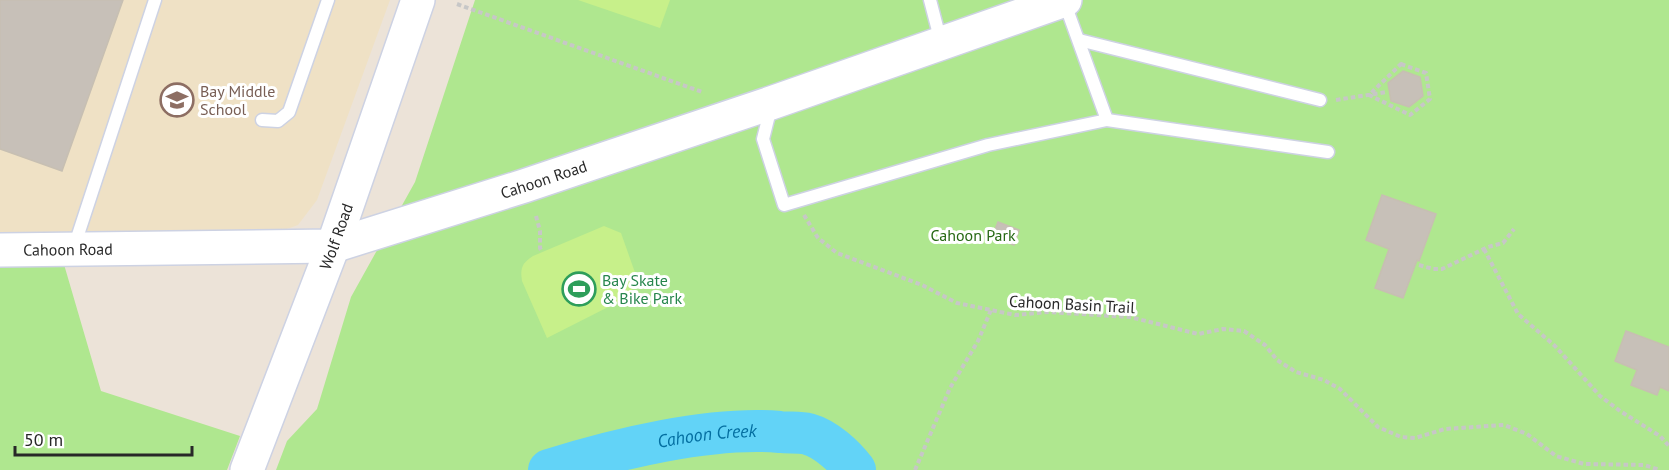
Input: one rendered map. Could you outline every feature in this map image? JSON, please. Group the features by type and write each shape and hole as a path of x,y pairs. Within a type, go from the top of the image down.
{"street":[{"name":"Wolf Road","path":"247,470 333,246 418,0"},
{"name":"Cahoon Road","path":"0,250 333,246 524,186 771,103 1065,0"}],"lane":[{"path":"73,249 155,0"},
{"path":"262,120 278,121 289,112 328,0"},
{"path":"930,0 942,43"},
{"path":"1065,0 1107,120"},
{"path":"1079,40 1320,100"},
{"path":"771,103 763,139 784,205 988,145 1107,120 1328,152"}],"path":[{"path":"457,4 702,92"},
{"path":"1401,64 1426,73 1430,99 1410,115 1369,95 1401,64"},
{"path":"1320,100 1338,100 1388,92"},
{"path":"536,216 542,252"},
{"name":"Cahoon Basin Trail","path":"812,229 818,238 837,253 922,285 957,303 1015,315 1048,312 1130,317 1198,334 1223,329 1245,331 1265,345 1277,360 1296,372 1324,380 1340,388 1378,427 1401,437 1415,438 1445,429 1504,424 1527,434 1556,456 1584,464 1644,465 1660,470"},
{"path":"1419,265 1442,269 1484,249 1503,243 1514,229"},
{"path":"1484,249 1518,314 1555,346 1600,396 1660,436 1669,446"},
{"path":"915,470 950,388 978,341 991,310"}],"shaded area":[{"name":"Bay Middle School","path":"0,0 390,0 317,200 298,225 284,230 0,237"}],"green space":[{"name":"Cahoon Park","path":"475,0 1669,0 1669,470 276,470 287,441 317,409 351,297 415,182"},
{"path":"578,0 670,0 660,28"},
{"name":"Bay Skate & Bike Park","path":"604,226 621,233 638,281 626,298 547,338 522,281 523,266 533,256"},
{"path":"63,261 101,391 240,436 227,470 0,470 0,262"}],"building":[{"path":"0,0 123,0 62,171 0,149"},
{"path":"1403,71 1420,77 1423,96 1409,107 1391,101 1388,83"},
{"path":"1382,195 1436,214 1403,298 1375,288 1389,249 1366,240"},
{"path":"998,222 1019,230 1014,245 992,237"},
{"path":"1626,331 1669,347 1669,391 1660,387 1657,395 1631,385 1637,370 1615,361"}],"waterway":[{"name":"Cahoon Creek","path":"549,470 604,454 664,441 724,432 753,431 802,433 815,436 846,459 855,470"}],"place":[{"name":"Bay Middle School","path":"177,100"},
{"name":"Bay Skate & Bike Park","path":"579,289"}]}
